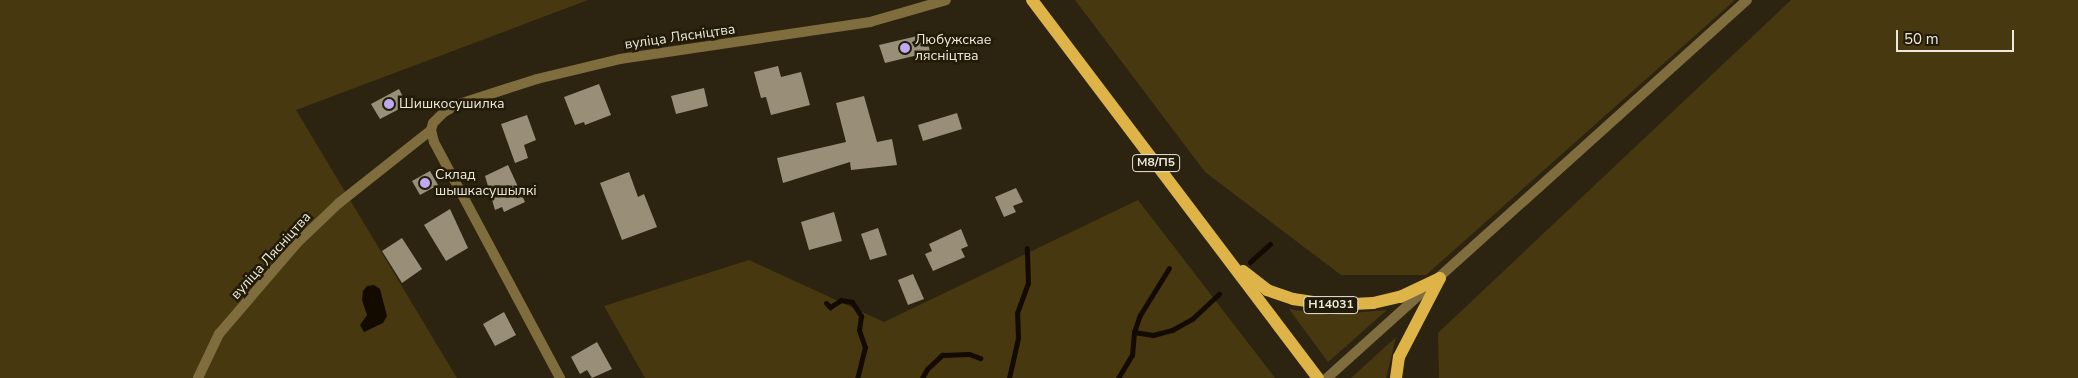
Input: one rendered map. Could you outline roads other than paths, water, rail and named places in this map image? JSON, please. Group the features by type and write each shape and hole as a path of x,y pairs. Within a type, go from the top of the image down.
{"main road":[{"name":"М8/П5","path":"1032,0 1318,378"},
{"name":"Н14031","path":"1230,261 1267,290 1292,299 1332,305 1382,301 1440,278"},
{"name":"Н14031","path":"1396,378 1399,357 1440,278"}],"street":[{"name":"вуліца Лясніцтва","path":"198,378 219,334 297,243 339,203 431,130 433,123 444,112 460,104 537,79 620,59 870,22 946,0"},
{"name":"Н14031","path":"1326,378 1440,278 1748,0"},
{"path":"431,130 452,176 560,378"}],"waterway":[{"path":"1250,262 1270,244"},
{"path":"1009,378 1018,338 1017,313 1028,283 1027,248"},
{"path":"1134,332 1140,315 1169,268"},
{"path":"1118,378 1132,355 1134,332 1153,335 1172,330 1192,319 1219,294"},
{"path":"826,303 830,307 841,300 852,302 861,316 859,330 865,347 857,378"},
{"path":"922,378 927,369 942,355 969,354 980,358"}],"place":[{"name":"Любужскае лясніцтва","path":"905,48"},
{"name":"Шишкосушилка","path":"389,104"},
{"name":"Склад шышкасушылкі","path":"425,183"}]}
